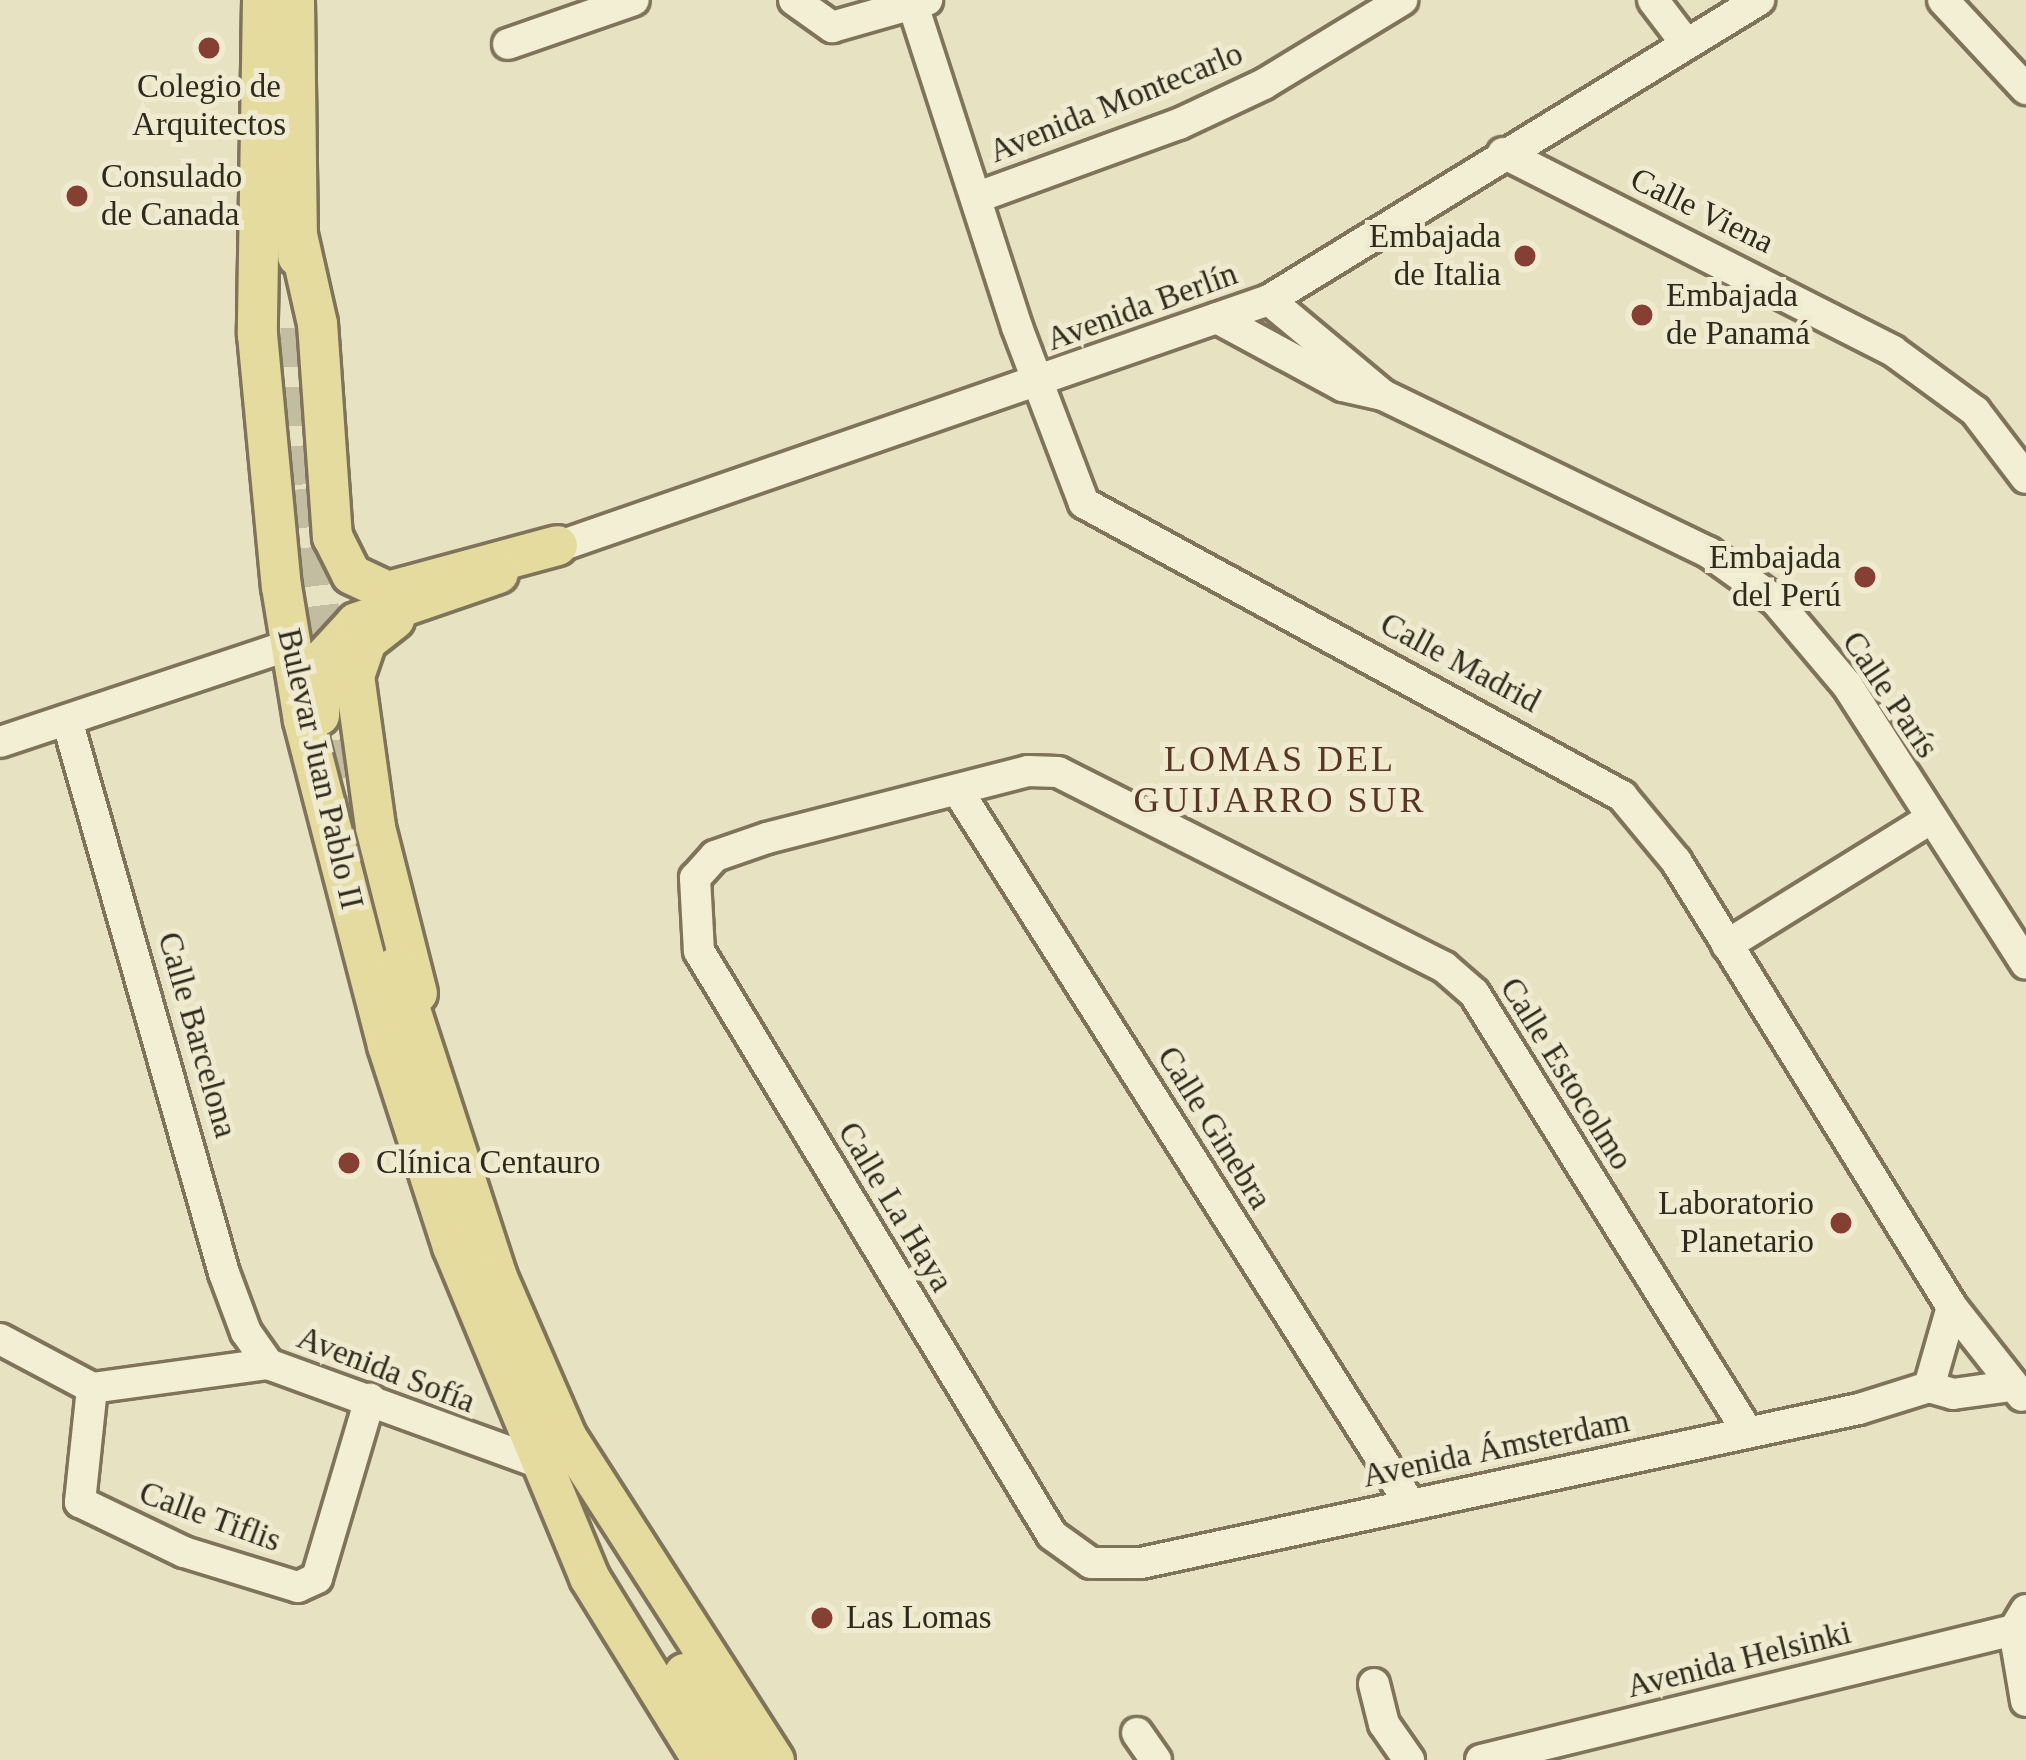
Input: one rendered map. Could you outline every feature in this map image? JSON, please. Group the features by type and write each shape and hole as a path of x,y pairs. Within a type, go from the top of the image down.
{"main road":[{"name":"Bulevar Juan Pablo II","path":"262,0 257,334 290,646 387,1045 432,1186 555,1450 610,1554 739,1760"},
{"path":"293,0 299,315"},
{"path":"296,230 317,323 332,536 351,574 387,591 557,545"},
{"path":"429,1081 413,965 368,789 354,675 366,641 384,625 498,572"},
{"path":"432,1186 316,700 322,659 356,622 498,572"},
{"name":"Bulevar Juan Pablo II","path":"396,966 429,1081 555,1450 562,1503 589,1577 707,1759"},
{"name":"Bulevar Juan Pablo II","path":"555,1450 774,1760"}],"street":[{"path":"508,44 634,0"},
{"path":"794,0 832,27 920,2"},
{"name":"Avenida Montecarlo","path":"977,196 1179,124 1264,84 1402,0"},
{"path":"1653,0 1685,42"},
{"name":"Avenida Berlín","path":"498,572 557,545 1269,300 1760,0"},
{"path":"1943,0 2026,88"},
{"name":"Calle Madrid","path":"920,2 1036,382 1084,502 1622,796 1676,861 1952,1307 2019,1393"},
{"name":"Calle Viena","path":"1504,153 1894,351 1975,411 2026,478"},
{"name":"Calle París","path":"1269,300 1383,395"},
{"name":"Calle París","path":"1217,318 1343,386 1383,395 1708,552 1776,601 1847,685 1930,819 2017,931 2026,964"},
{"path":"0,742 290,646"},
{"name":"Calle Barcelona","path":"67,720 224,1274 245,1332 268,1364"},
{"name":"Calle Estocolmo","path":"695,878 715,856 767,838 1028,771 1072,776 1456,976 1474,993 1748,1431"},
{"name":"Calle Ginebra","path":"958,791 1410,1504"},
{"path":"1727,945 1930,819"},
{"name":"Calle La Haya","path":"695,878 699,951 1052,1535 1077,1557"},
{"path":"1929,1387 1952,1307"},
{"path":"0,1339 92,1388"},
{"name":"Avenida Sofía","path":"92,1388 268,1364 370,1399 461,1440 555,1450"},
{"name":"Avenida Ámsterdam","path":"1077,1557 1142,1563 1929,1387 1953,1394 2019,1393"},
{"name":"Calle Tiflis","path":"92,1388 80,1502 184,1552 298,1587 317,1578 370,1399"},
{"path":"2020,1620 2026,1701"},
{"name":"Avenida Helsinki","path":"1481,1760 2020,1620"},
{"path":"1374,1684 1384,1724 1409,1760"},
{"path":"1137,1733 1156,1760"}],"tunnel":[{"path":"300,327 305,488 328,681 345,795 371,880"}],"place":[{"name":"Colegio de Arquitectos","path":"209,48"},
{"name":"Consulado de Canada","path":"77,196"},
{"name":"Embajada de Italia","path":"1525,256"},
{"name":"Embajada de Panamá","path":"1642,315"},
{"name":"Embajada del Perú","path":"1865,577"},
{"name":"Clínica Centauro","path":"349,1163"},
{"name":"Laboratorio Planetario","path":"1841,1223"},
{"name":"Las Lomas","path":"822,1618"}],"district":[{"name":"LOMAS DEL GUIJARRO SUR","path":"1280,780"}]}
